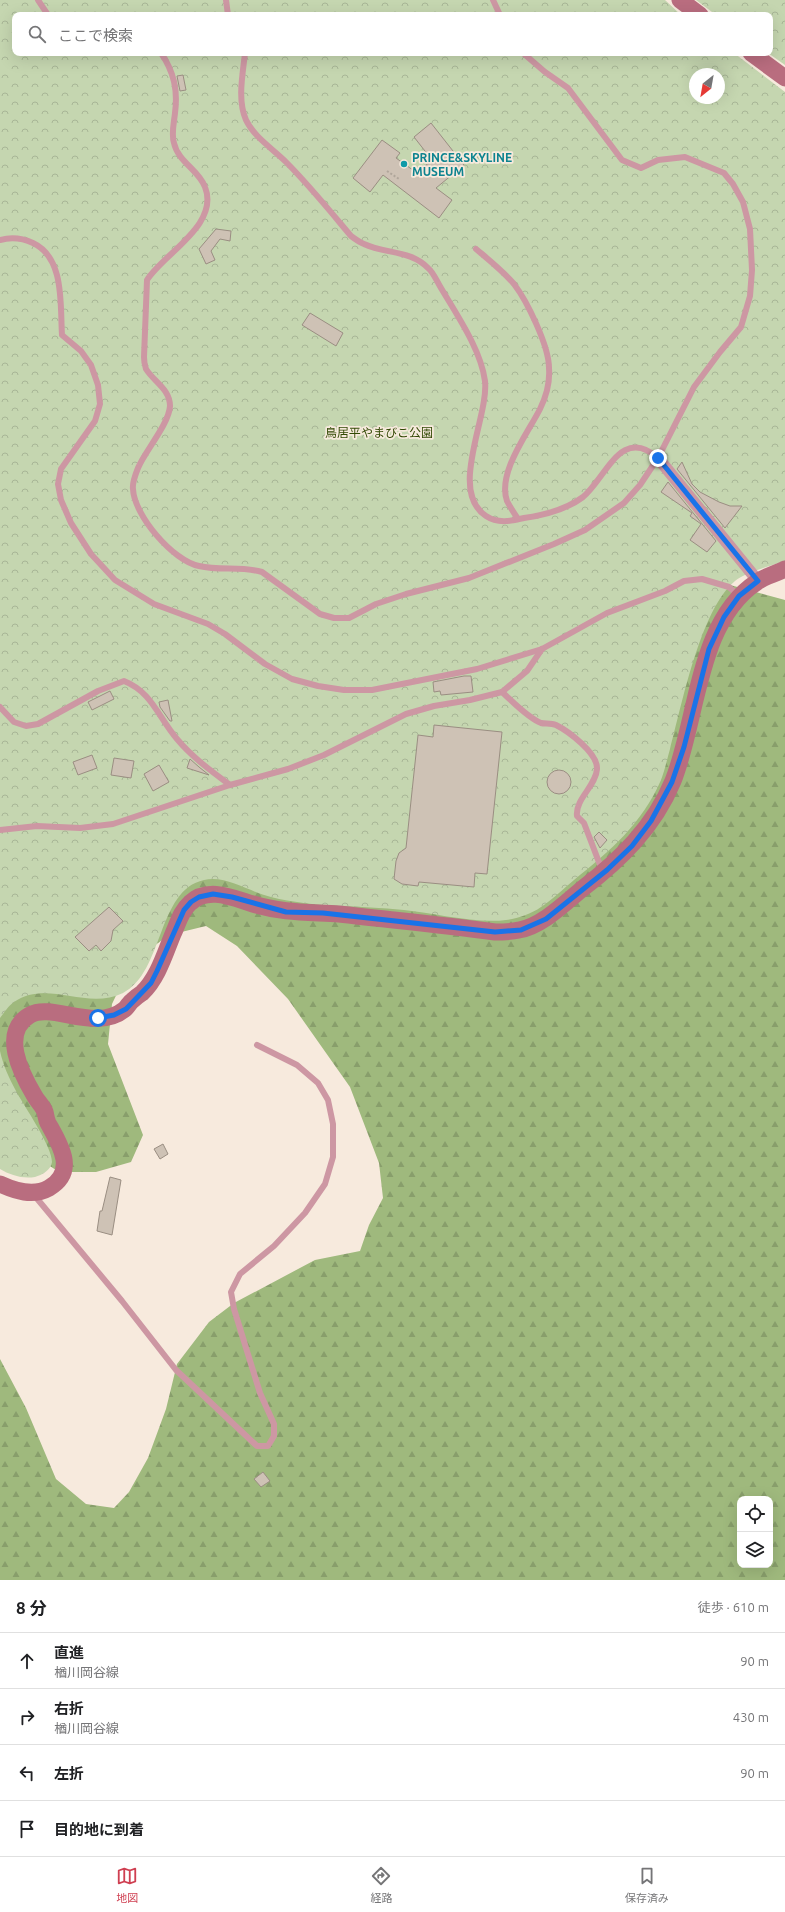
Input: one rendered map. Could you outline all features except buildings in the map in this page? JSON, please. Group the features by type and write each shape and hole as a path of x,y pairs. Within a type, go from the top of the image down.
{"main road":[{"path":"680,0 696,12"},
{"path":"756,56 785,78"},
{"path":"0,1184 12,1190 32,1193 44,1190 52,1185 62,1174 64,1167 63,1149 46,1120 39,1116 17,1082 5,1044 6,1034 12,1017 32,1002 42,1001 92,1009 133,1000 142,993 157,971 184,910 191,902 206,894 232,897 286,912 353,916 495,932 521,930 546,919 607,870 632,846 651,821 672,782 684,747 709,649 724,617 739,596 758,581 785,569"}],"street":[{"path":"658,458 758,581"}],"lane":[{"path":"38,0 46,12"},
{"path":"226,0 228,12"},
{"path":"493,0 499,12"},
{"path":"163,56 170,68 177,99 173,127 174,144 180,158 205,187 207,197 206,208 194,232 153,270 147,280 144,357 146,368 167,393 170,407 165,421 138,468 133,488 137,506 146,522 164,543 187,562 198,566 252,569 262,572 320,614 334,618 349,618 376,604 406,594 469,578 585,530 624,503 640,485 658,458 673,425 694,387 741,327 750,296 752,270 750,229 743,202 733,184 724,173 685,157 658,160 641,168 622,160 568,88 526,56"},
{"path":"244,56 242,71 242,102 246,120 257,135 286,162 351,236 364,245 411,256 429,268 455,311 479,358 485,382 481,416 470,467 469,486 473,501 486,516 502,522 553,513 583,496 615,457 626,450 639,446 648,449 658,458"},
{"path":"0,240 10,238 28,241 42,247 51,257 57,272 62,335 81,351 91,365 98,385 100,404 95,421 61,469 58,484 61,500 70,523 91,554 115,580 154,604 208,624 219,630 265,664 292,679 318,686 344,690 372,690 476,669 542,649 607,613 665,591 684,581 702,579 729,587 739,596"},
{"path":"476,249 514,284 526,303 543,340 550,367 548,384 541,408 527,432 506,480 507,500 518,520"},
{"path":"0,830 37,826 80,828 113,824 230,785 288,769 324,755 406,714 434,706 470,700 502,692 527,671 542,649"},
{"path":"0,707 14,722 26,726 38,724 98,691 124,681 137,686 148,698 176,738 200,762 230,785"},
{"path":"502,692 540,722 555,725 582,743 594,759 597,769 576,810 576,816 584,823 600,865"},
{"path":"32,1193 122,1301 176,1370 256,1446 268,1446 274,1436 274,1424 260,1393 234,1309 231,1292 240,1274 274,1246 305,1213 325,1184 333,1157 332,1124 328,1100 318,1083 297,1065 257,1045"}],"path":[{"path":"419,174 433,162"},
{"path":"386,171 399,180"}],"green space":[{"path":"0,0 12,12 12,56 118,56 689,73 689,104 725,104 725,74 738,74 642,561 785,600 785,1580 0,1580 0,1359 26,1408 56,1479 86,1504 114,1508 129,1492 148,1458 166,1409 177,1364 209,1322 234,1303 315,1260 360,1251 369,1225 383,1198 379,1163 350,1087 288,999 237,946 206,926 169,935 132,962 112,1004 108,1044 143,1135 131,1162 96,1172 59,1172 33,1155 0,1125"},
{"name":"鳥居平やまびこ公園","path":"0,0 665,0 678,12 12,12 12,56 738,56 785,92 785,561 739,578 723,595 712,613 702,635 687,684 664,772 653,796 635,823 624,836 553,898 537,910 524,916 510,919 482,921 387,908 320,905 287,901 263,895 230,882 213,879 204,880 189,887 177,899 146,968 136,983 123,993 109,998 95,999 40,993 27,996 12,1004 0,1018"},
{"path":"696,0 785,0 785,65 772,56 773,12 712,12"},
{"path":"0,1051 11,1081 43,1136 51,1155 52,1162 48,1170 35,1177 16,1176 0,1169"}],"place":[{"name":"PRINCE&SKYLINE MUSEUM","path":"404,164"}],"route":[{"path":"98,1018 114,1015 126,1009 151,983 184,910 191,902 206,894 232,897 254,905 286,912 323,913 495,932 521,930 546,919 607,870 632,846 651,821 672,782 684,747 709,649 724,617 739,596 758,581 658,458"}]}
